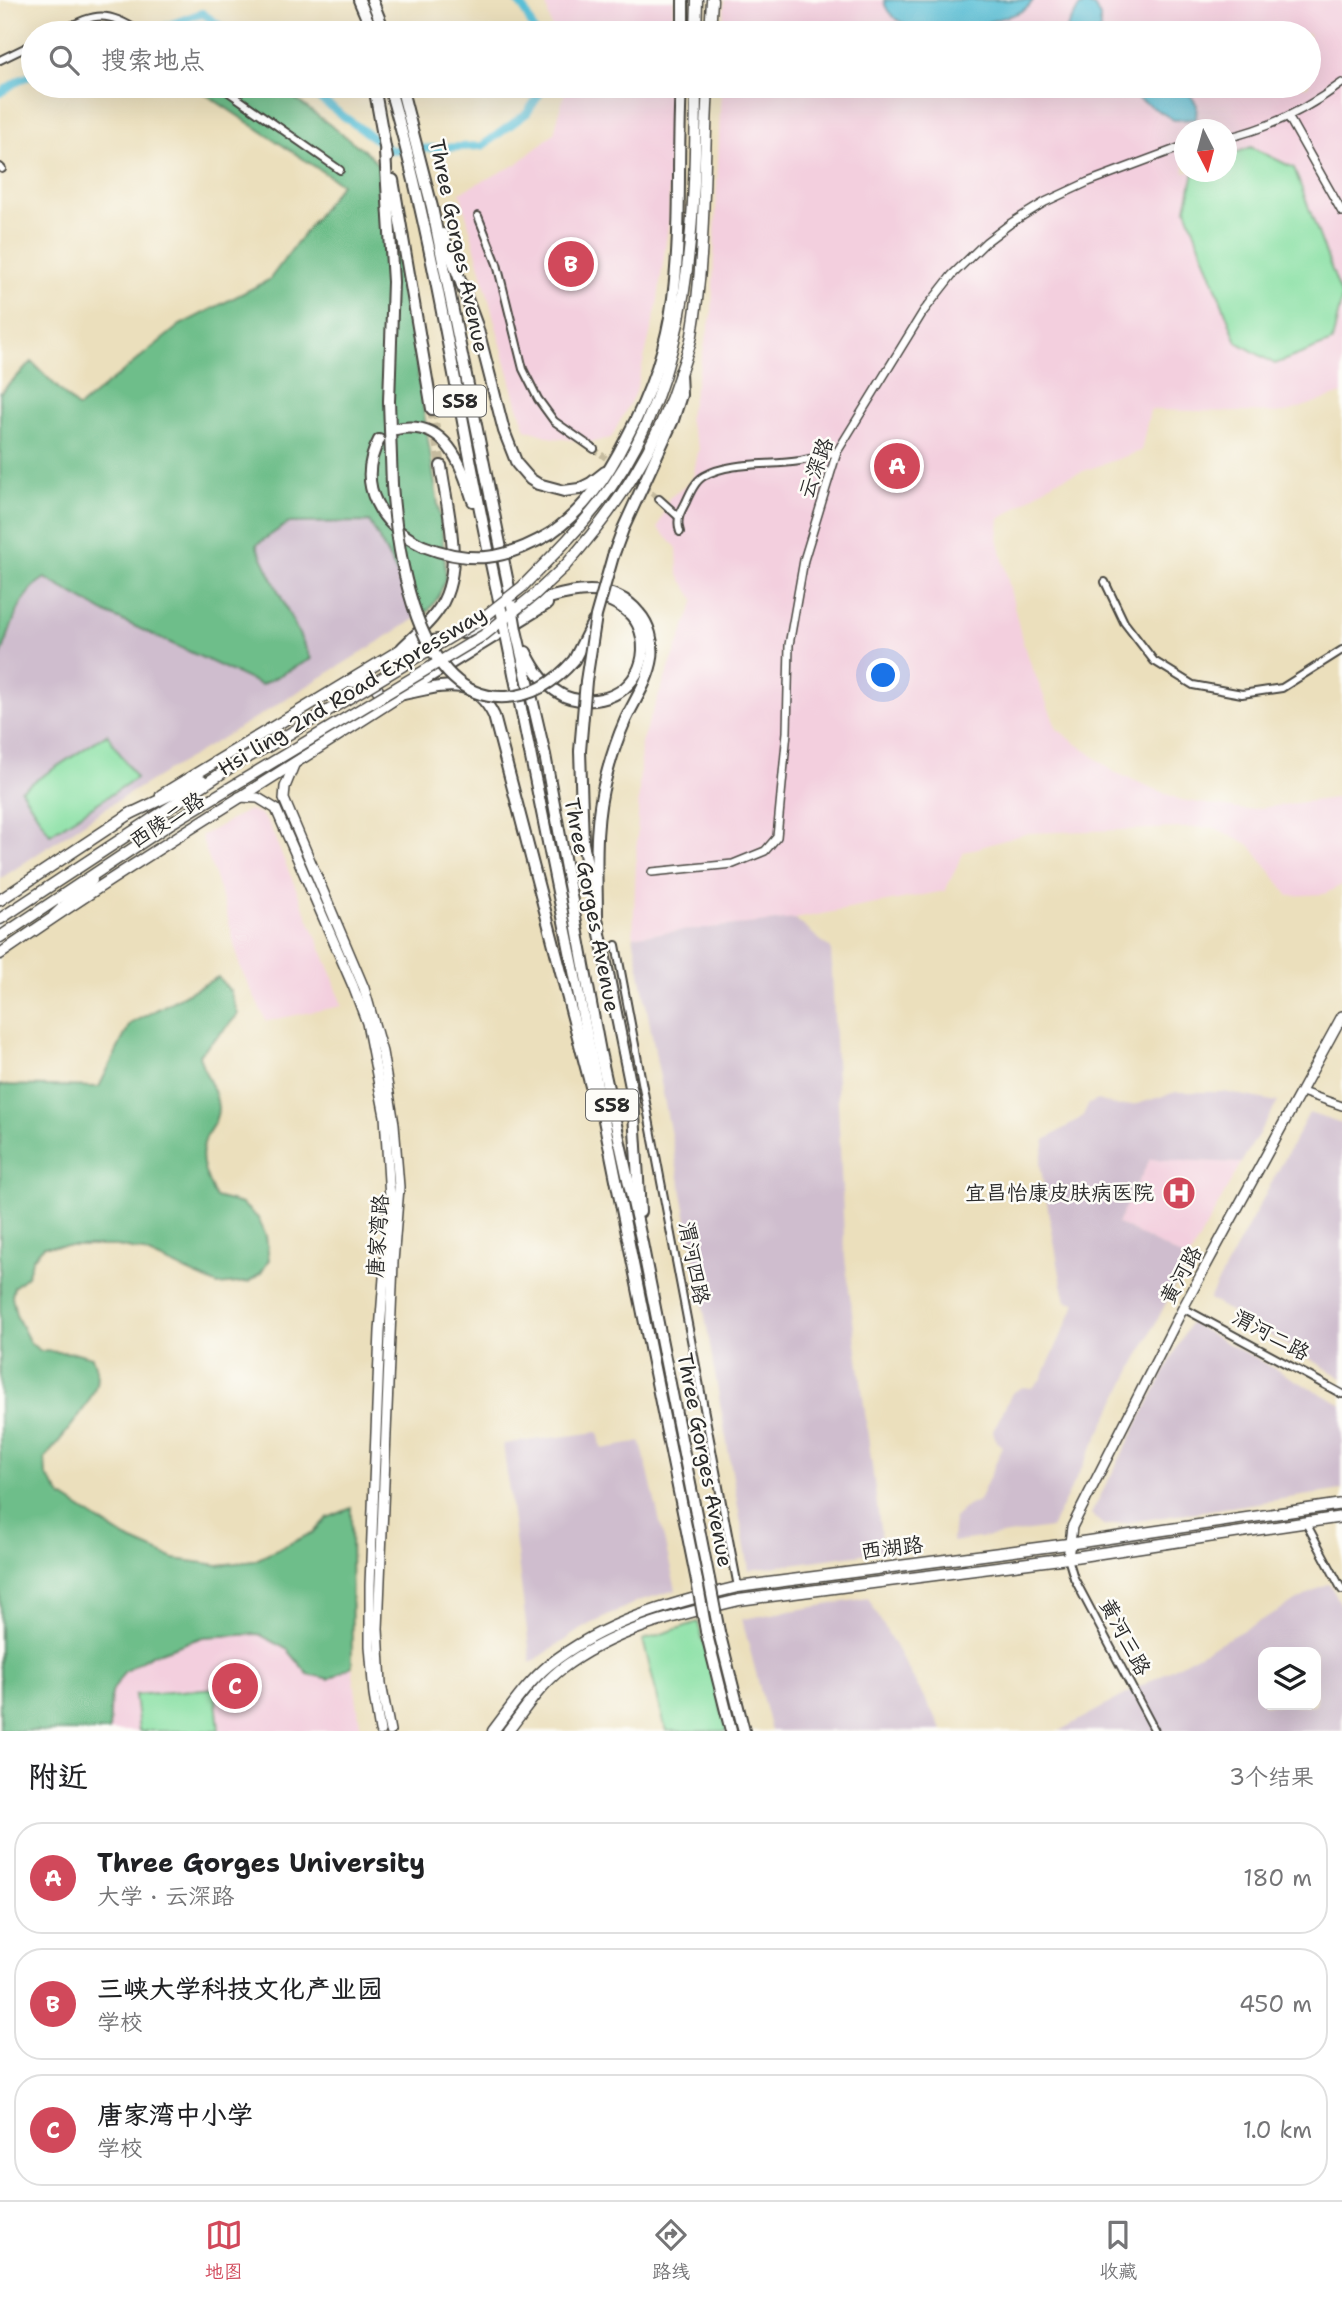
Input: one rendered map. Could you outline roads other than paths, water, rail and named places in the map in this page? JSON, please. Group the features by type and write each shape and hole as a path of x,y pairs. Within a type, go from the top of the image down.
{"highway":[{"path":"358,0 362,21"},
{"path":"358,0 368,21"},
{"path":"373,0 381,21"},
{"path":"683,0 683,21"},
{"path":"376,98 379,126 397,201 432,409"},
{"name":"Three Gorges Avenue","path":"395,98 410,136"},
{"name":"Three Gorges Avenue","path":"403,98 493,574 507,607"},
{"path":"379,440 371,463 370,479 376,504 390,525 402,534 423,546 454,556 492,557 524,548 572,517 593,495 619,453 652,381 673,301 678,250 681,98"},
{"path":"385,152 393,282 390,401 392,485 398,547 420,622 436,656 448,673 472,691 493,696 514,696 545,686 565,671 574,660 596,616"},
{"name":"Three Gorges Avenue","path":"423,192 432,207 615,1168 703,1580 744,1731"},
{"path":"432,207 477,326 511,451 523,472 530,479 548,488 564,491 579,489 606,471 619,453"},
{"path":"642,1243 633,1097 583,843 580,751 586,681 596,616 623,529 673,420 681,395 680,373"},
{"path":"396,429 408,427 430,432 445,441 457,457 473,501 493,574"},
{"path":"400,650 436,614 447,596 452,578 452,542 441,466"},
{"path":"400,650 457,635 562,594 589,590 615,593 631,603 641,615 648,628 652,657 646,677 611,756 597,819 597,920"},
{"path":"427,678 548,604 571,598 611,600 635,618 643,637 644,656 631,683 621,692 582,701 561,695 547,684 511,632"},
{"name":"Three Gorges Avenue","path":"511,632 545,755 600,1052 642,1243 703,1580 706,1631 732,1731"},
{"path":"403,694 460,685 476,692 486,701 494,716 519,804 584,1064 615,1168"}],"main road":[{"path":"696,21 697,0"},
{"path":"711,21 712,0"},
{"name":"Hsi ling 2nd Road Expressway","path":"0,919 237,763 457,635 522,587 593,512 631,454 653,408 665,374 682,303 690,248 695,98"},
{"name":"Hsi ling 2nd Road Expressway","path":"0,937 168,825 484,635 565,566 614,508 660,430 691,338 699,282 707,98"},
{"name":"西陵二路","path":"0,900 128,815 400,650"},
{"name":"西陵二路","path":"0,954 54,916 239,797 295,765 427,678"},
{"path":"335,690 355,682 372,682 380,694 380,701 366,717"},
{"path":"128,815 237,763"},
{"name":"唐家湾路","path":"295,765 285,787 284,799 364,988 387,1076 396,1148 399,1188 378,1629 381,1684 390,1731"},
{"name":"唐家湾路","path":"239,797 258,798 276,809 367,1023 385,1116 390,1198 380,1331 370,1597 370,1646 380,1731"},
{"path":"54,916 115,859"},
{"name":"黄河路","path":"1068,1558 1072,1527 1183,1308 1342,1016"},
{"name":"西湖路","path":"493,1731 519,1696 547,1666 604,1630 655,1610 738,1587 1068,1544 1342,1504"},
{"name":"西湖路","path":"508,1731 559,1671 609,1639 661,1619 739,1600 1068,1558 1342,1517"}],"street":[{"path":"82,21 91,17 110,16 122,21"},
{"path":"0,60 21,50"},
{"path":"1321,97 1342,83"},
{"path":"237,98 340,170"},
{"path":"1237,136 1289,118 1319,98"},
{"path":"1289,118 1342,212"},
{"name":"云深路","path":"652,872 733,863 765,851 777,837 787,733 789,645 804,560 837,452 923,312 952,275 986,242 1011,223 1045,202 1137,162 1174,150"},
{"path":"478,216 497,264 523,369 538,399 554,421 594,449"},
{"path":"680,533 678,517 697,481 705,476 726,469 799,461 837,452"},
{"path":"659,499 678,517"},
{"path":"1105,582 1124,622 1154,661 1193,685 1242,694 1282,688 1342,650"},
{"name":"渭河四路","path":"616,945 738,1587"},
{"path":"1302,1092 1342,1106"},
{"name":"渭河二路","path":"1183,1308 1342,1394"},
{"path":"1306,1523 1342,1590"},
{"name":"黄河三路","path":"1068,1558 1074,1578 1155,1731"}],"water":[{"path":"884,0 1033,0 1022,11 993,21 899,21 886,7"},
{"path":"1086,4 1095,7 1100,21 1071,21 1079,7"},
{"path":"1137,98 1192,98 1197,105 1196,119 1174,120"}],"waterway":[{"path":"516,0 530,21"},
{"path":"180,21 202,13 213,21"},
{"path":"0,93 21,79"},
{"path":"318,98 390,150 482,146 527,113 537,98"}],"tunnel":[{"path":"432,409 441,466"},
{"path":"594,449 659,499"}],"place":[{"name":"三峡大学科技文化产业园","path":"571,264"},
{"name":"Three Gorges University","path":"897,466"},
{"name":"宜昌怡康皮肤病医院","path":"1179,1193"},
{"name":"唐家湾中小学","path":"235,1686"}]}
